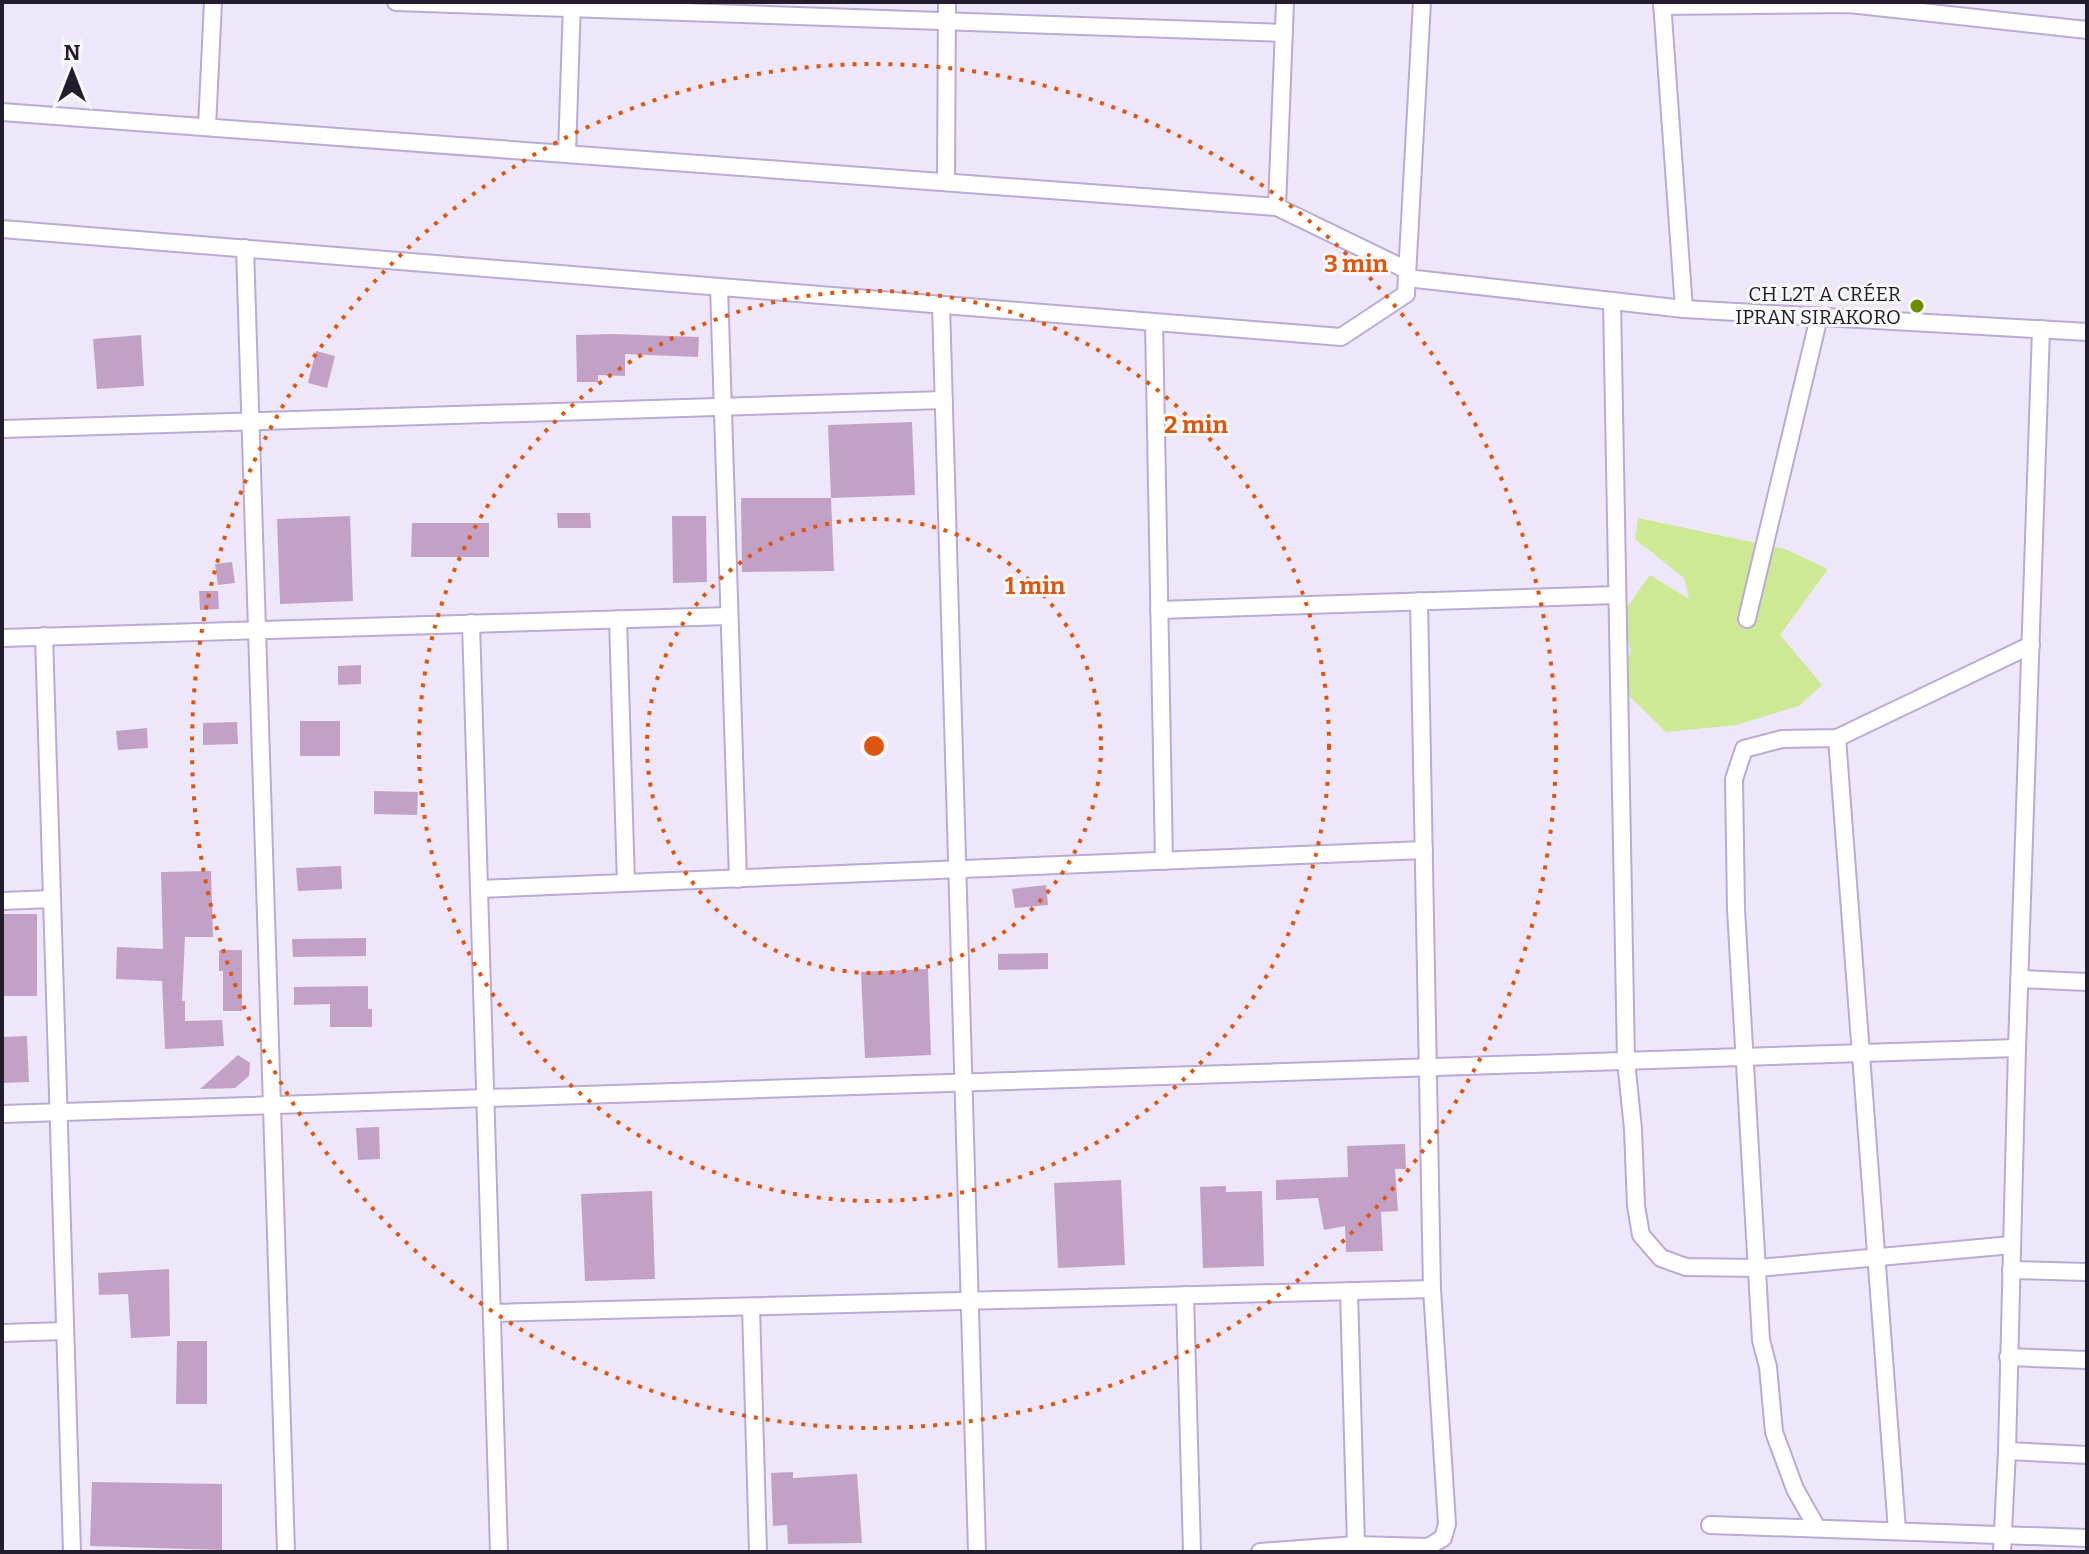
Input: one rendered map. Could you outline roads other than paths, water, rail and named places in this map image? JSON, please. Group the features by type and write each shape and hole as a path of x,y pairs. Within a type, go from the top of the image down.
{"street":[{"path":"207,127 213,2"},
{"path":"396,2 572,5 1284,33"},
{"path":"946,182 947,2"},
{"path":"1277,207 1285,2"},
{"path":"2,229 1341,337 1406,294 1422,2"},
{"path":"1684,309 1662,4 1849,3 2087,30"},
{"path":"567,154 572,5"},
{"path":"2,112 1277,207 1407,274 1684,309 2087,332"},
{"path":"245,248 286,1552"},
{"path":"719,287 738,879"},
{"path":"1612,301 1626,1061 1636,1206 1641,1235 1661,1258 1686,1267 1758,1268 2012,1245"},
{"path":"941,305 977,1552"},
{"path":"1747,619 1819,317"},
{"path":"1154,322 1164,861"},
{"path":"2002,1552 2041,329"},
{"path":"2,429 944,400"},
{"path":"1159,610 1617,595"},
{"path":"1260,1552 1356,1545 1428,1547 1443,1538 1447,1524 1432,1289 1419,601"},
{"path":"2,638 729,616"},
{"path":"618,619 626,883"},
{"path":"471,623 499,1552"},
{"path":"44,636 72,1552"},
{"path":"1817,1528 1795,1489 1774,1432 1759,1315 1736,909 1734,779 1744,749 1782,739 1837,738 2031,645"},
{"path":"1837,738 1897,1530"},
{"path":"479,889 1424,850"},
{"path":"2,901 52,899"},
{"path":"2020,979 2087,982"},
{"path":"2,1114 2017,1048"},
{"path":"2011,1270 2087,1272"},
{"path":"493,1313 1432,1289"},
{"path":"1349,1291 1356,1545"},
{"path":"1185,1295 1192,1552"},
{"path":"751,1307 758,1552"},
{"path":"2,1333 65,1331"},
{"path":"2008,1357 2087,1360"},
{"path":"2007,1451 2087,1455"},
{"path":"1710,1525 2087,1538"}],"place":[{"name":"CH L2T A CRÉER IPRAN SIRAKORO","path":"1917,306"}]}
